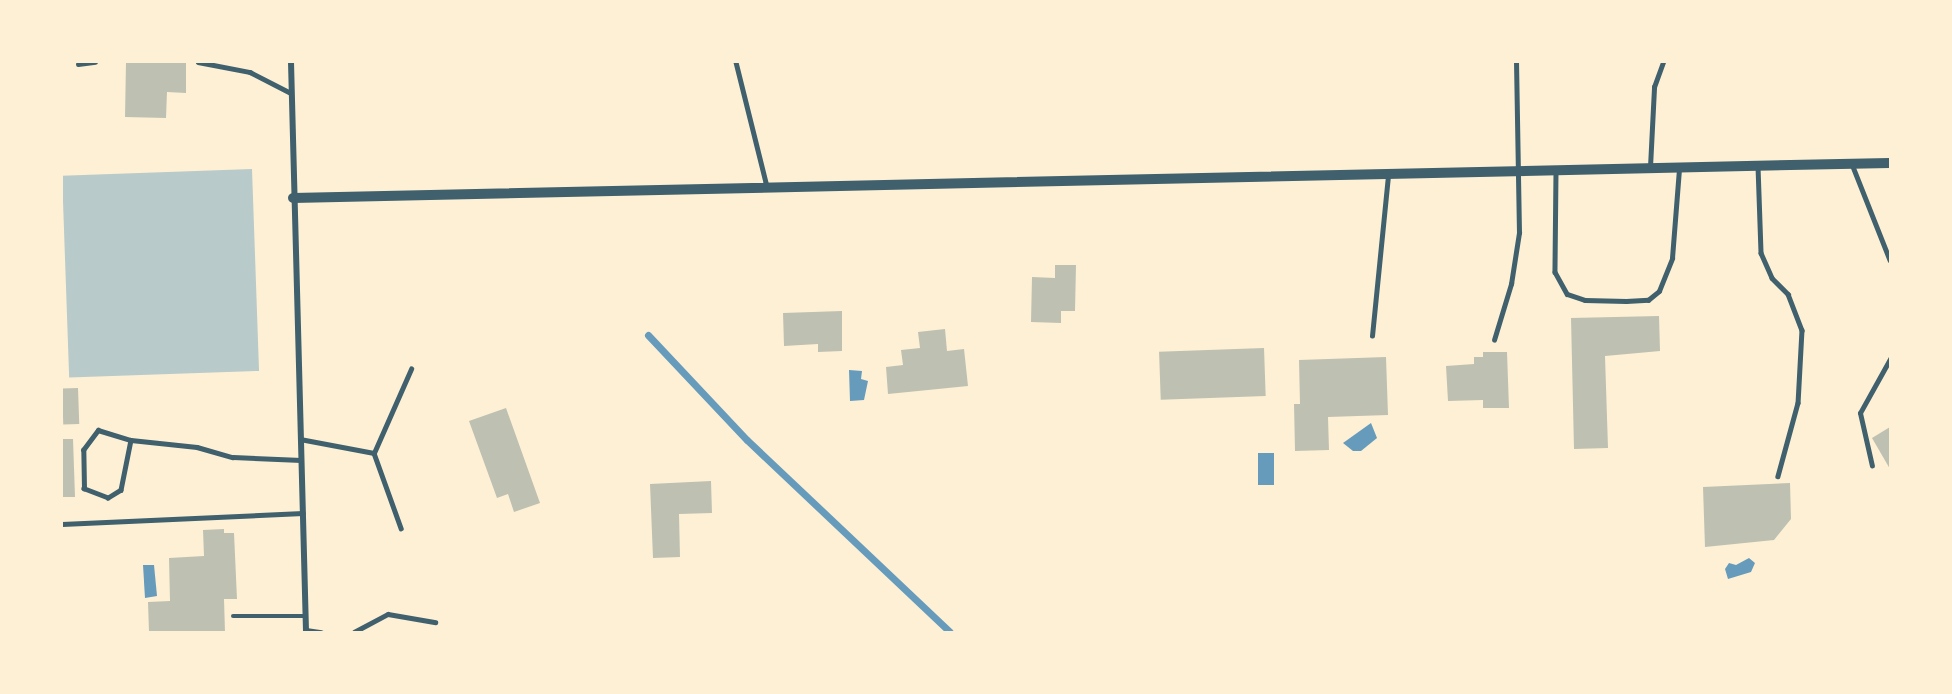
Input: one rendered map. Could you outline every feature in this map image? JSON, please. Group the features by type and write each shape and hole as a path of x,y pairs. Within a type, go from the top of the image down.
{"street":[{"path":"291,62 306,631"},
{"path":"293,198 1517,173 1890,163"}],"lane":[{"path":"78,64 95,62"},
{"path":"198,62 250,72 291,93"},
{"path":"736,62 768,189"},
{"path":"1494,340 1517,254 1516,62"},
{"path":"1650,169 1654,87 1662,62"},
{"path":"1852,164 1890,260"},
{"path":"1758,166 1761,253 1772,278 1788,294 1802,330 1798,403 1778,476"},
{"path":"1556,172 1555,272 1567,294 1585,300 1626,301 1648,300 1659,291 1672,258 1679,168"},
{"path":"1372,336 1388,175"},
{"path":"1872,466 1860,413 1890,359"},
{"path":"401,528 374,453 411,369"},
{"path":"131,440 121,490 108,498 84,489 83,450 89,436 98,430 131,440 197,447 232,457 301,460"},
{"path":"300,439 374,453"},
{"path":"62,524 303,513"},
{"path":"354,633 388,614 435,621"},
{"path":"233,616 306,616"},
{"path":"306,631 321,633"}],"shaded area":[{"path":"252,169 259,371 69,378 62,176"}],"water":[{"path":"849,370 862,371 861,379 868,381 864,400 850,401"},
{"path":"1371,423 1377,438 1361,451 1353,451 1343,443"},
{"path":"1258,453 1274,453 1274,485 1258,485"},
{"path":"1749,558 1755,563 1751,572 1728,579 1725,569 1729,563 1736,565"},
{"path":"143,565 154,565 157,596 145,598"}],"building":[{"path":"126,62 186,62 186,93 167,92 166,118 125,117"},
{"path":"1055,265 1076,265 1075,311 1061,311 1061,323 1031,322 1032,277 1055,278"},
{"path":"842,311 842,351 818,352 818,344 784,346 783,313"},
{"path":"1659,316 1660,351 1605,356 1608,448 1574,449 1571,318"},
{"path":"945,329 947,351 964,349 968,386 888,394 886,367 903,365 901,350 920,348 918,332"},
{"path":"1264,348 1266,396 1161,400 1159,352"},
{"path":"1483,352 1507,352 1509,408 1483,408 1483,400 1448,401 1446,366 1474,364 1474,357 1483,357"},
{"path":"1386,357 1388,415 1328,417 1329,450 1295,451 1294,404 1300,404 1299,360"},
{"path":"78,388 79,424 63,425 62,389"},
{"path":"506,408 540,503 514,512 508,494 497,498 469,421"},
{"path":"1890,427 1890,469 1872,438"},
{"path":"62,439 73,439 75,497 62,497"},
{"path":"711,481 712,513 679,514 680,557 653,558 650,484"},
{"path":"1790,483 1791,519 1774,540 1705,547 1703,487"},
{"path":"224,529 224,533 234,533 237,599 224,599 225,632 149,632 148,602 170,601 169,558 204,556 203,530"}],"waterway":[{"path":"648,335 747,440 950,632"}]}
